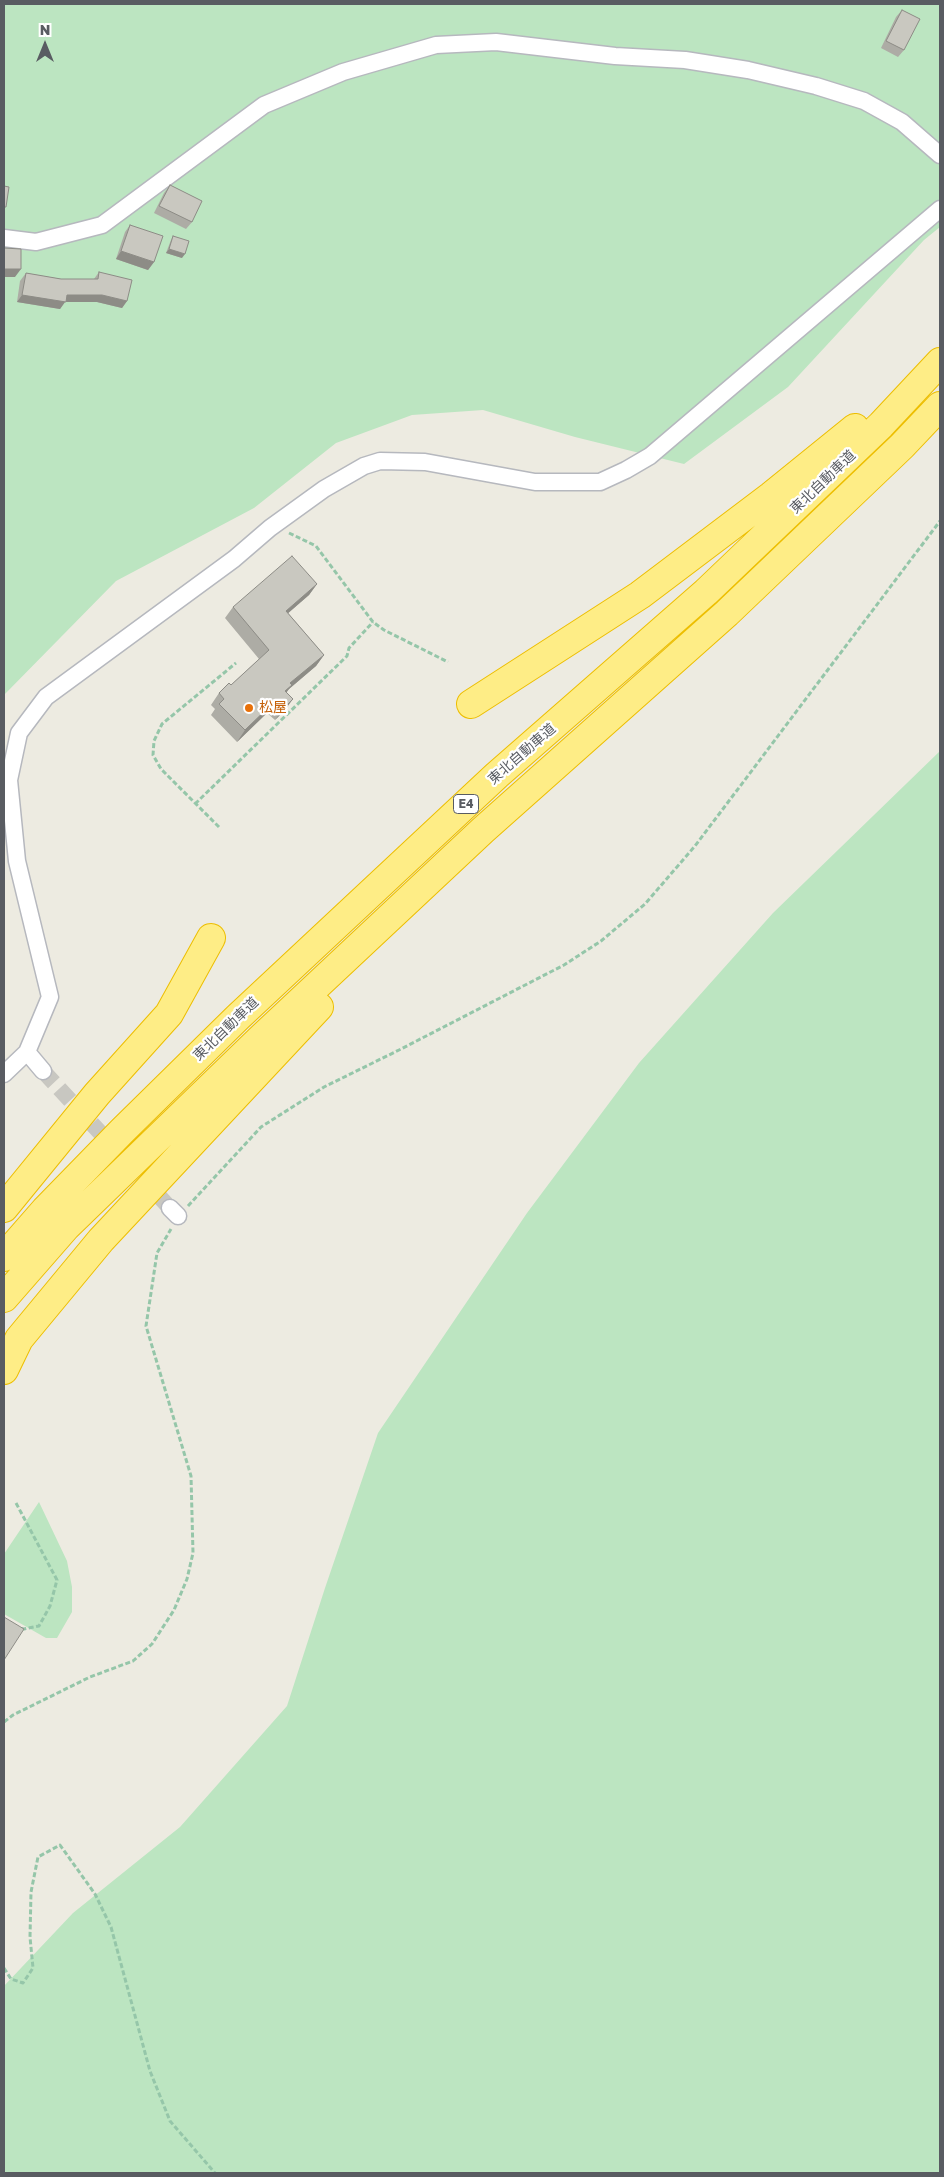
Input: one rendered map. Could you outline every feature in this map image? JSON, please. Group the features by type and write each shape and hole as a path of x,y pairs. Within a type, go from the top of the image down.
{"highway":[{"path":"471,704 640,596 771,496 940,361"},
{"name":"東北自動車道","path":"4,1257 45,1210 116,1137 238,1017 497,775 706,592 880,425 940,361"},
{"name":"東北自動車道","path":"4,1298 66,1227 260,1039 483,830 727,613 887,460 940,406"},
{"path":"4,1370 19,1339 100,1240 483,830"},
{"path":"4,1208 97,1094 169,1014 211,938"}],"street":[{"path":"4,238 36,242 102,225 264,105 343,72 436,45 496,42 615,56 685,60 748,70 816,86 864,101 902,122 940,155"},
{"path":"4,1074 27,1052 50,997 18,861 9,780 19,733 46,697 234,559 272,526 324,489 364,466 380,461 426,462 535,482 600,482 626,470 650,456 940,209"},
{"path":"27,1052 43,1072"}],"path":[{"path":"4,1722 12,1715 90,1677 133,1661 152,1644 174,1610 186,1579 193,1553 191,1476 146,1326 157,1253 174,1212 260,1127 324,1087 564,965 601,941 645,904 695,846 940,521"},
{"path":"272,526 316,546 373,622 384,630 448,662"},
{"path":"195,804 347,656 349,648 373,622"},
{"path":"219,827 161,769 153,755 154,741 162,724 236,664"},
{"path":"16,1503 57,1580 50,1606 39,1626 24,1629 18,1627"},
{"path":"4,1968 11,1979 23,1983 33,1968 30,1937 32,1892 38,1857 60,1845 95,1894 111,1927 150,2071 170,2121 215,2173"}],"green space":[{"path":"4,4 940,4 940,227 924,240 788,387 684,464 575,437 483,410 412,415 336,443 254,508 116,581 4,695"},
{"path":"940,751 940,2173 4,2173 4,1986 73,1913 180,1827 287,1706 378,1433 527,1213 639,1063 773,913"},
{"path":"39,1502 67,1561 72,1587 72,1612 57,1638 46,1638 4,1614 4,1554"}],"building":[{"path":"902,10 920,19 904,50 886,41"},
{"path":"170,185 202,201 192,222 159,206"},
{"path":"4,186 9,187 6,207 4,207"},
{"path":"130,225 163,236 154,262 121,251"},
{"path":"173,236 189,241 185,254 169,249"},
{"path":"4,248 21,249 21,269 4,269"},
{"path":"99,272 132,280 127,301 102,295 67,295 66,302 22,295 26,273 61,279 98,279"},
{"path":"292,556 317,584 286,611 324,655 290,683 292,685 285,691 293,699 283,709 275,701 245,730 219,704 224,699 219,693 229,683 231,685 269,650 233,607"},
{"path":"4,1617 24,1629 4,1660"}],"tunnel":[{"path":"43,1071 170,1208"}],"place":[{"name":"松屋","path":"249,708"}]}
